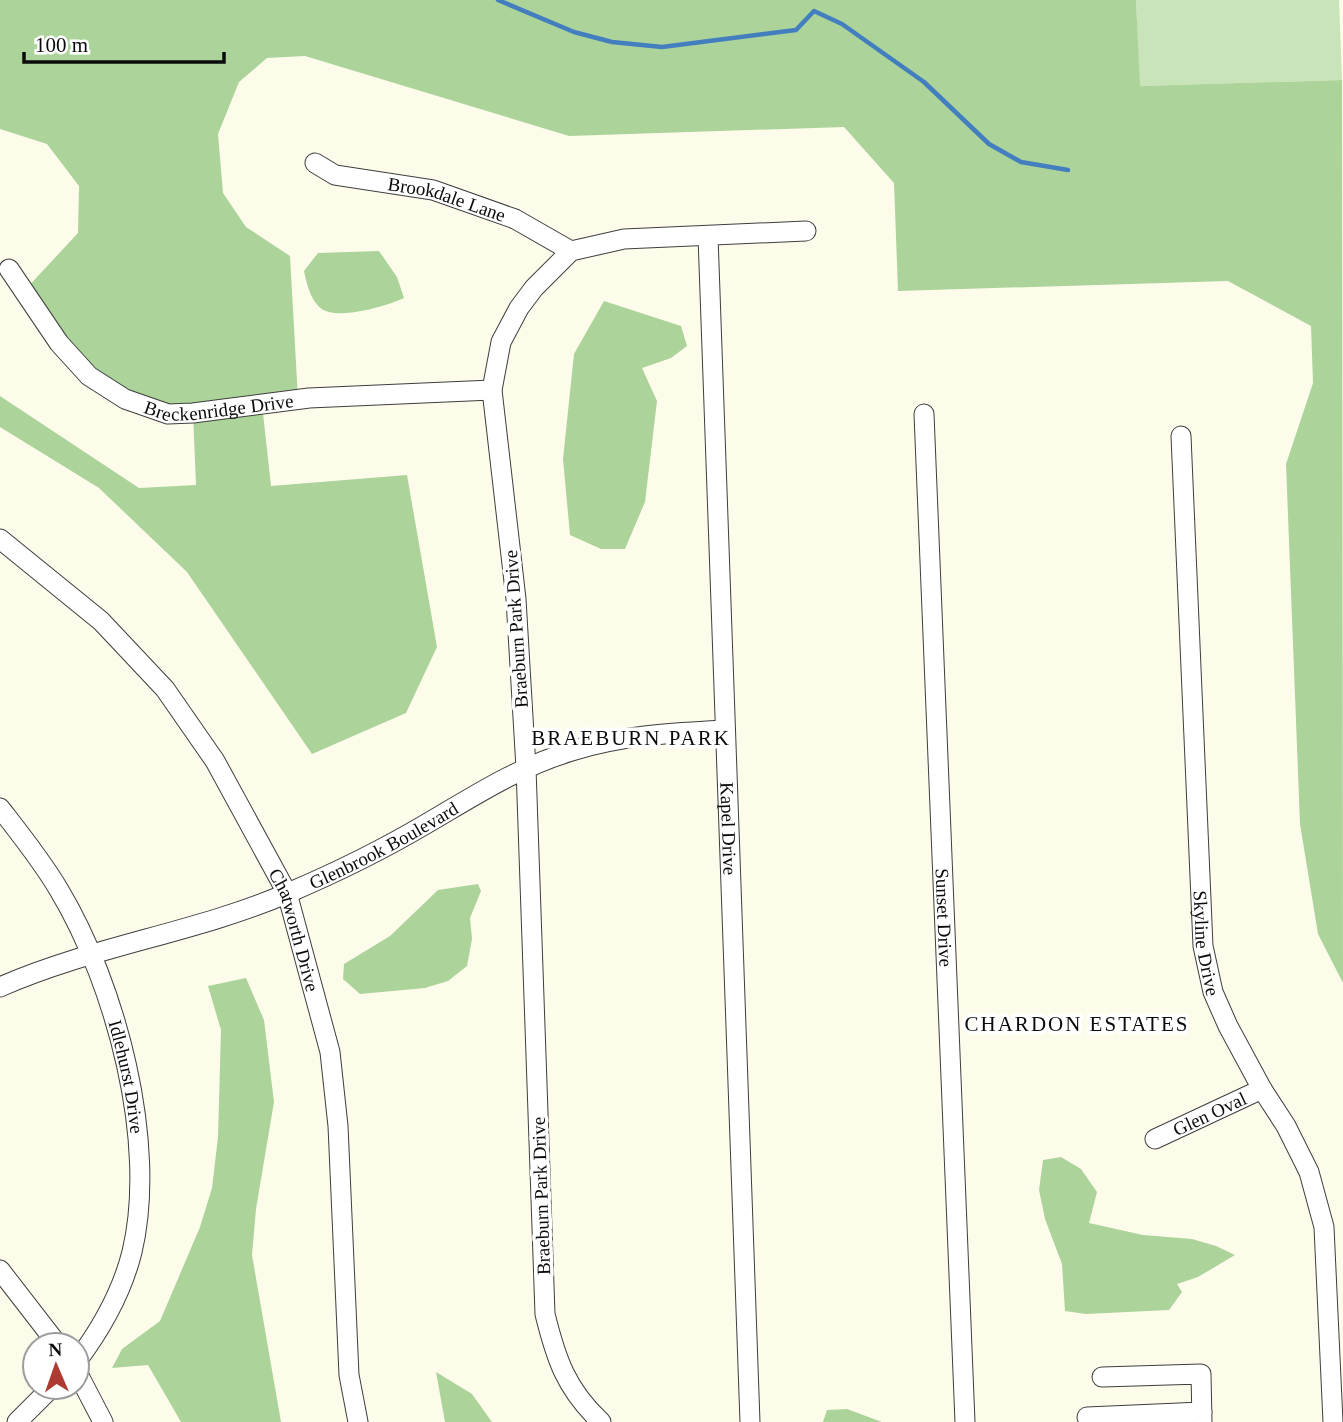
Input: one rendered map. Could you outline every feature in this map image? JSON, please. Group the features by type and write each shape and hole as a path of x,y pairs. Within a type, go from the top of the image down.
{"street":[{"name":"Brookdale Lane","path":"315,163 335,175 433,190 514,219 572,251"},
{"path":"572,251 624,240 806,231"},
{"name":"Kapel Drive","path":"708,236 750,1422"},
{"name":"Braeburn Park Drive","path":"572,251 534,288 519,308 500,342 492,390 516,599 526,768 545,1314 555,1356 582,1401 601,1422"},
{"name":"Breckenridge Drive","path":"9,269 59,343 89,376 125,399 168,414 309,398 492,390"},
{"name":"Sunset Drive","path":"923,414 965,1422"},
{"name":"Skyline Drive","path":"1181,436 1203,946 1213,992 1228,1026 1310,1172 1324,1227 1333,1422"},
{"name":"Chatworth Drive","path":"0,539 101,621 165,689 215,761 287,893 330,1052 338,1126 349,1375 358,1422"},
{"name":"Glenbrook Boulevard","path":"0,987 24,976 91,955 224,917 287,893 361,859 425,825 482,789 571,751 619,738 725,730"},
{"name":"Idlehurst Drive","path":"0,808 61,892 91,955 124,1049 138,1130 139,1207 132,1254 99,1332 91,1343"},
{"name":"Glen Oval","path":"1155,1139 1262,1089"},
{"path":"0,1270 47,1331"},
{"path":"1087,1417 1202,1417 1200,1374 1102,1377"},
{"path":"91,1399 103,1422"},
{"path":"17,1422 38,1401"}],"green space":[{"path":"0,0 1136,0 1140,86 1342,80 1343,983 1318,934 1300,824 1286,464 1313,383 1311,326 1228,281 898,291 894,183 844,127 569,136 305,56 267,58 239,82 218,134 223,193 246,227 290,256 298,399 262,404 271,486 407,475 437,647 406,713 312,754 187,572 99,488 0,427 0,396 139,488 196,485 193,413 89,376 24,291 78,233 79,186 47,144 0,129"},
{"path":"1136,0 1339,0 1342,80 1139,86"},
{"path":"379,251 397,277 404,298 378,307 346,313 329,312 318,306 311,295 304,271 318,253"},
{"path":"604,301 681,326 687,346 671,358 642,368 657,401 645,502 625,549 601,549 570,535 563,459 574,354"},
{"path":"478,884 481,891 470,918 472,939 467,966 448,981 425,988 360,994 343,979 344,964 390,936 438,890"},
{"path":"246,978 264,1020 274,1102 256,1209 252,1255 281,1422 181,1422 148,1365 112,1368 122,1349 160,1321 200,1227 212,1188 218,1137 221,1030 208,986"},
{"path":"1061,1157 1081,1169 1097,1192 1089,1223 1143,1235 1192,1239 1235,1255 1198,1277 1177,1284 1182,1292 1169,1310 1086,1314 1065,1311 1062,1264 1045,1219 1039,1190 1043,1160"},
{"path":"436,1372 472,1394 492,1422 445,1422"},
{"path":"847,1409 882,1422 823,1422 827,1410"}],"waterway":[{"path":"498,0 574,32 612,42 662,47 796,30 814,11 842,24 924,82 989,144 1021,162 1068,170"}],"district":[{"name":"BRAEBURN PARK","path":"631,738"},
{"name":"CHARDON ESTATES","path":"1077,1024"}]}
